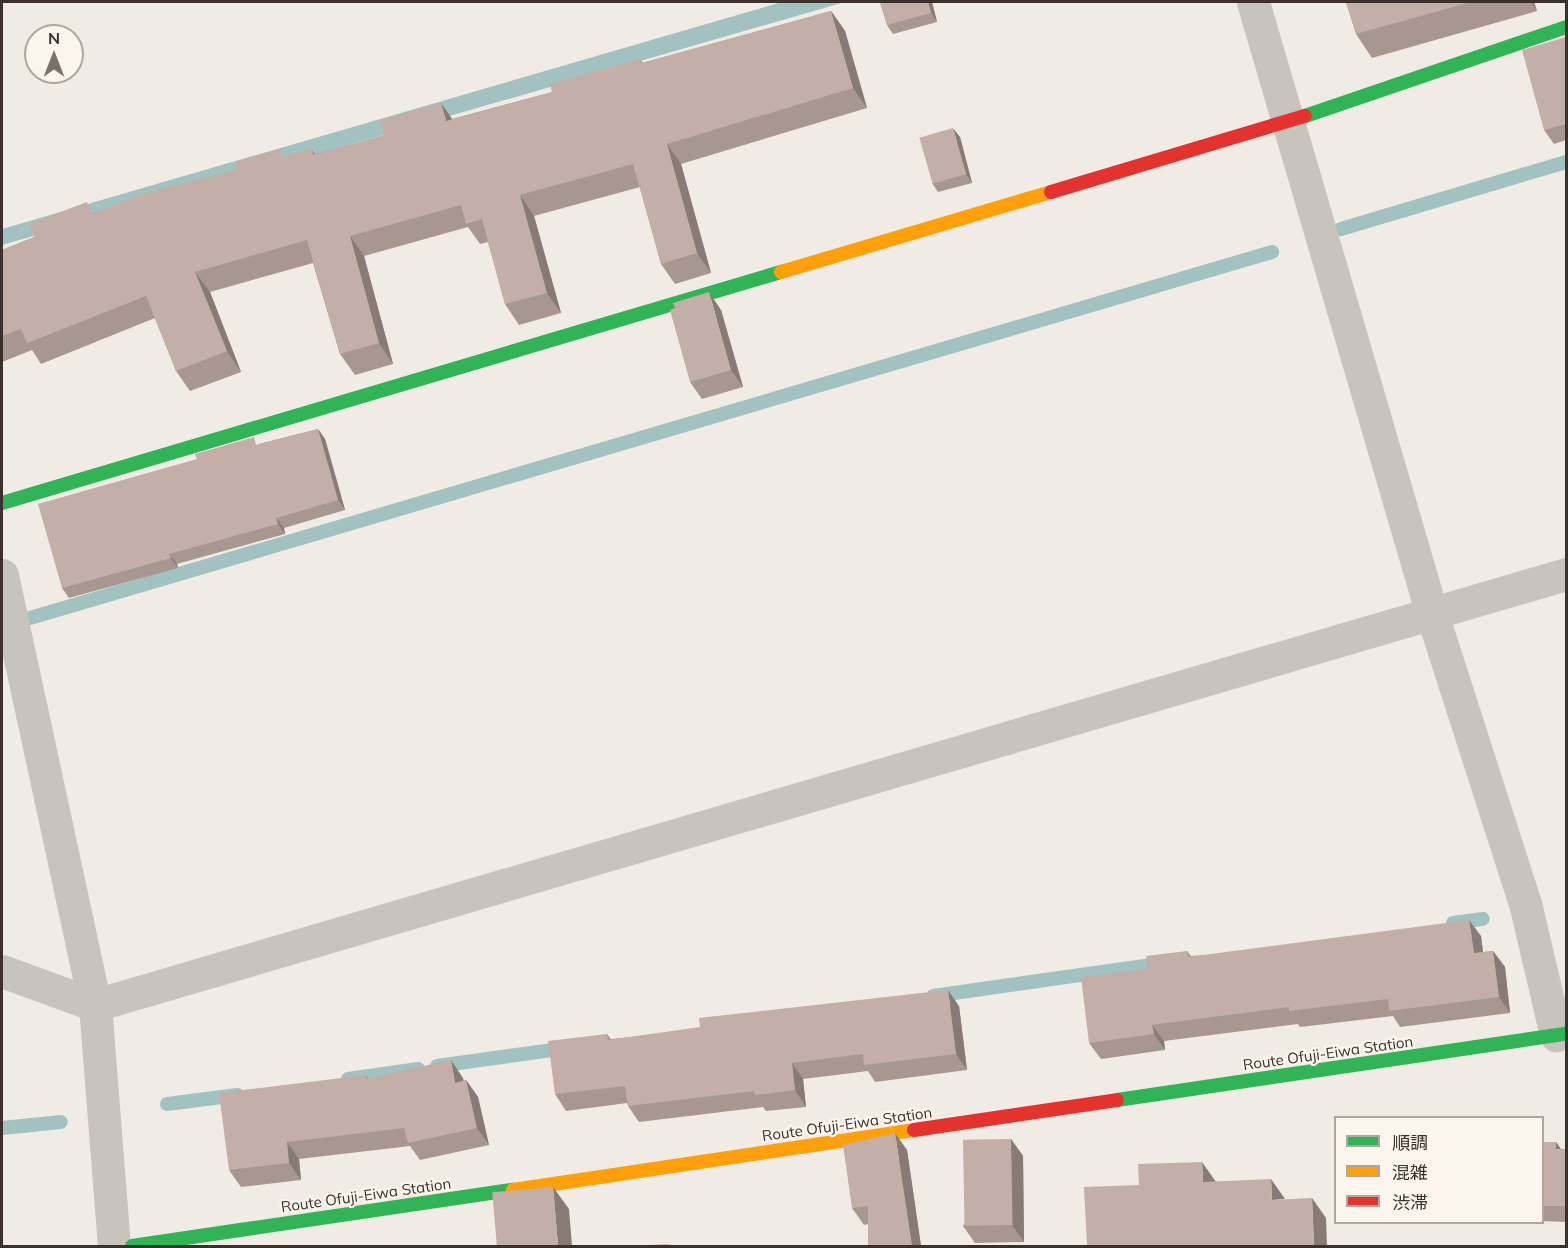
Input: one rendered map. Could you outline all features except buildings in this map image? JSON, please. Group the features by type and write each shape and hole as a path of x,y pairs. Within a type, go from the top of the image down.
{"street":[{"path":"1253,2 1432,614 1525,903 1561,1035"},
{"path":"2,502 1288,122 1566,27"},
{"path":"2,970 95,1005 1566,574"},
{"path":"2,575 95,1005 114,1246"},
{"name":"Route Ofuji-Eiwa Station","path":"132,1246 1561,1035"}],"water":[{"path":"782,2 845,2 2,245 2,229"}],"waterway":[{"path":"1341,229 1566,162"},
{"path":"30,618 1272,252"},
{"path":"1453,923 1483,919"},
{"path":"933,996 1166,963"},
{"path":"437,1066 566,1048"},
{"path":"348,1079 418,1069"},
{"path":"167,1104 237,1095"},
{"path":"2,1128 61,1122"}],"traffic: fast":[{"path":"1305,116 1566,27"},
{"path":"2,503 781,272"},
{"path":"1117,1100 1566,1034"},
{"path":"132,1246 513,1190"}],"traffic: slow":[{"path":"781,272 1051,192"},
{"path":"513,1190 914,1130"}],"traffic: jam":[{"path":"1051,192 1305,116"},
{"path":"914,1130 1117,1100"}]}
